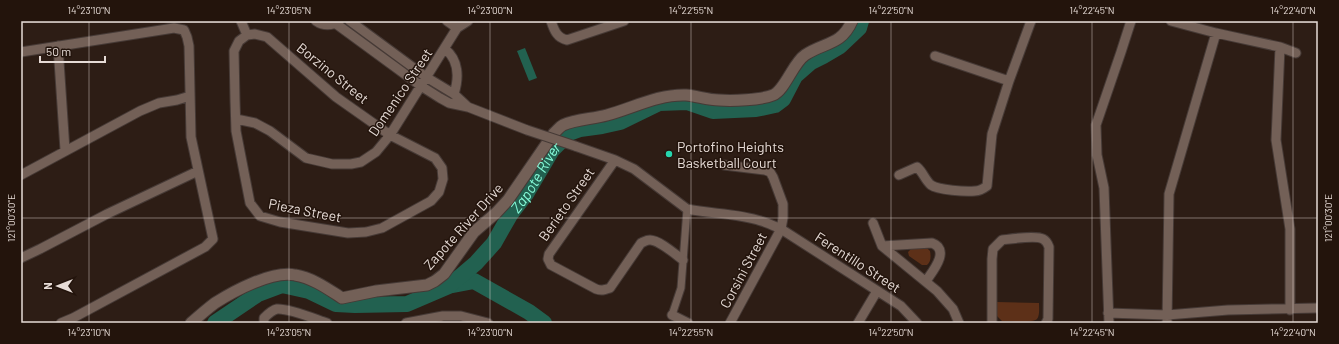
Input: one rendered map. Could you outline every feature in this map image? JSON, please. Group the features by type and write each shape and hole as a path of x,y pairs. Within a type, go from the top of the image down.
{"street":[{"path":"241,21 247,35"},
{"path":"316,21 324,25 337,22 421,86 449,103 468,107 527,130 615,160 634,169 687,209 681,288 672,314 688,323"},
{"path":"350,21 426,77 454,94 468,107"},
{"path":"447,21 457,28"},
{"name":"Domenico Street","path":"236,119 254,123 270,131 306,158 332,164 351,164 361,162 376,152 390,135 457,28 468,21"},
{"path":"551,21 556,34 561,39 567,40 624,21"},
{"name":"Zapote River Drive","path":"191,323 214,304 238,290 274,276 295,274 314,281 342,298 376,291 427,284 435,281 444,274 474,232 496,213 508,200 554,133 561,126 570,122 608,115 656,98 686,95 719,100 756,98 774,94 785,83 803,56 831,44 842,37 850,27 852,21"},
{"path":"899,175 917,167 927,182 932,186 942,189 974,191 981,190 987,186 992,134 1008,81 1031,21"},
{"path":"1109,323 1104,188 1097,155 1096,125 1131,21"},
{"path":"1172,21 1216,33 1280,47 1296,53"},
{"path":"21,52 174,28 184,30 189,46 191,137 213,239 205,247 198,251 61,323"},
{"path":"1167,319 1170,194 1216,33"},
{"name":"Borzino Street","path":"247,35 255,34 267,37 336,97 390,135 434,158 442,168 443,179"},
{"name":"Pieza Street","path":"247,35 239,41 234,51 236,119 239,146 250,203 260,216 280,222 348,233 366,232 382,228 431,201 439,192 443,179"},
{"path":"58,46 65,150"},
{"path":"1280,47 1276,140 1290,229 1290,310"},
{"path":"445,49 453,58 456,67 457,78 454,94"},
{"path":"934,56 1008,81"},
{"path":"21,175 65,150 159,103 190,96"},
{"name":"Berieto Street","path":"615,160 549,254 548,259 551,265 600,290 610,288 641,243 646,240 658,242 684,260"},
{"path":"724,165 765,170 770,172 773,176 783,204 781,229"},
{"path":"21,258 40,250 107,214 198,171"},
{"name":"Ferentillo Street","path":"687,209 744,217 781,229 901,306 917,323"},
{"path":"873,223 882,246 937,291 953,309 960,323"},
{"name":"Corsini Street","path":"730,323 781,229"},
{"path":"992,323 992,259 994,249 1002,240 1036,238 1047,242 1049,247 1048,320 1046,323"},
{"path":"882,246 936,244 939,248 939,261 926,281"},
{"path":"858,323 877,291"},
{"path":"1108,313 1167,319 1228,310 1290,310 1318,308"},
{"path":"264,323 264,318 269,313 278,310 291,311 327,323"},
{"path":"406,323 443,316 460,316 488,323"}],"shaded area":[{"path":"927,248 930,251 931,257 927,265 922,265 909,256 908,252 911,249"},
{"path":"996,302 1039,303 1038,317 1037,319 1031,321 1002,321 997,316"}],"water":[{"path":"525,48 537,78 529,81 517,51"}],"waterway":[{"name":"Zapote River","path":"215,323 258,294 282,285 309,291 336,304 355,305 407,304 449,286 476,263 494,243 510,215 526,194 552,150 569,133 580,129 620,122 659,103 687,102 713,111 756,109 775,105 783,99 795,76 811,62 840,46 859,28 861,21"},
{"path":"453,285 474,281 529,312 544,323"}],"place":[{"name":"Portofino Heights Basketball Court","path":"669,154"}]}
